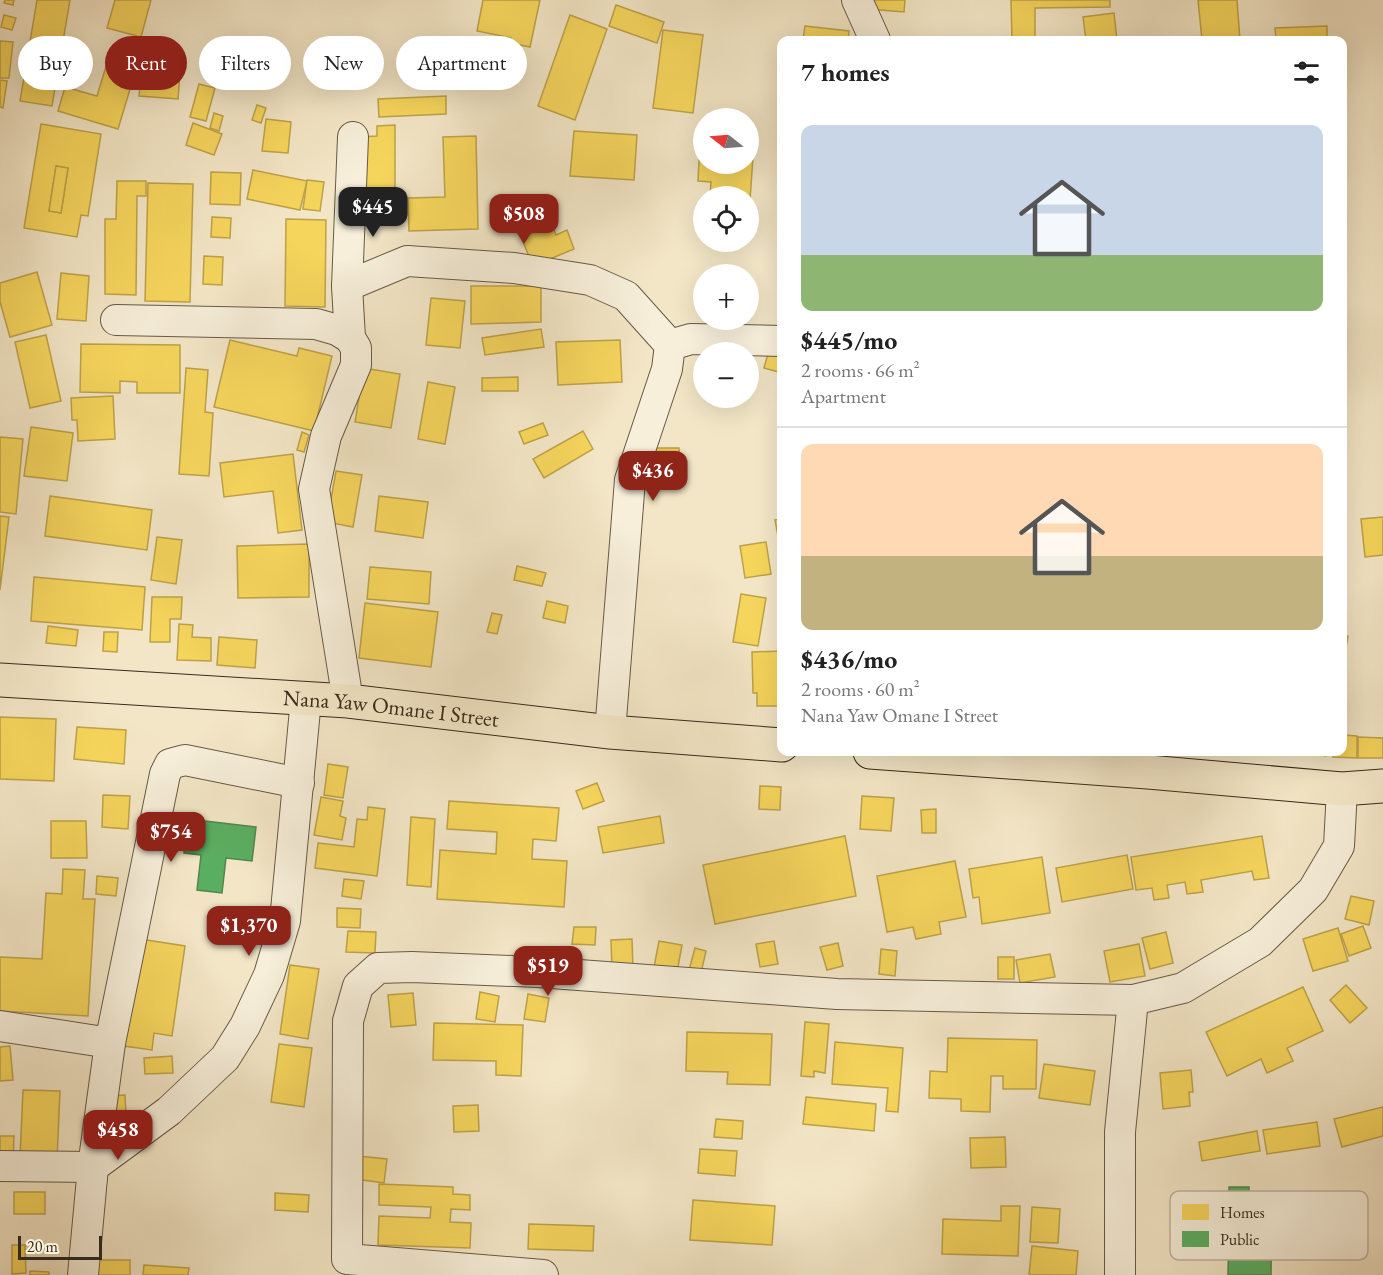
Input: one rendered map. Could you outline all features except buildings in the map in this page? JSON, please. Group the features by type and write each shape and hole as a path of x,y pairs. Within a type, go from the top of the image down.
{"main road":[{"name":"Nana Yaw Omane I Street","path":"0,680 348,701 610,732 777,745"},
{"path":"982,756 1150,762 1342,789 1383,786"}],"street":[{"path":"857,0 873,36"},
{"path":"350,338 347,286 353,137"},
{"path":"347,286 407,261 514,268 590,280 626,296 670,345 667,369 630,480 610,732"},
{"path":"116,320 316,324 338,330 350,338 356,348 356,365 326,436 314,489 348,701"},
{"path":"670,345 691,339 777,341"},
{"path":"0,1166 93,1167 177,1104 225,1058 245,1026 269,975 285,921 306,699"},
{"path":"83,1275 93,1167 110,1043 165,774 171,764 185,760 299,783"},
{"path":"543,1275 347,1267 348,1022 357,986 378,968 412,967 538,972 837,994 1133,1000 1183,988 1260,942 1313,890 1339,846 1342,789"},
{"path":"1120,1275 1120,1132 1133,1000"},
{"path":"0,1026 110,1043"}]}
